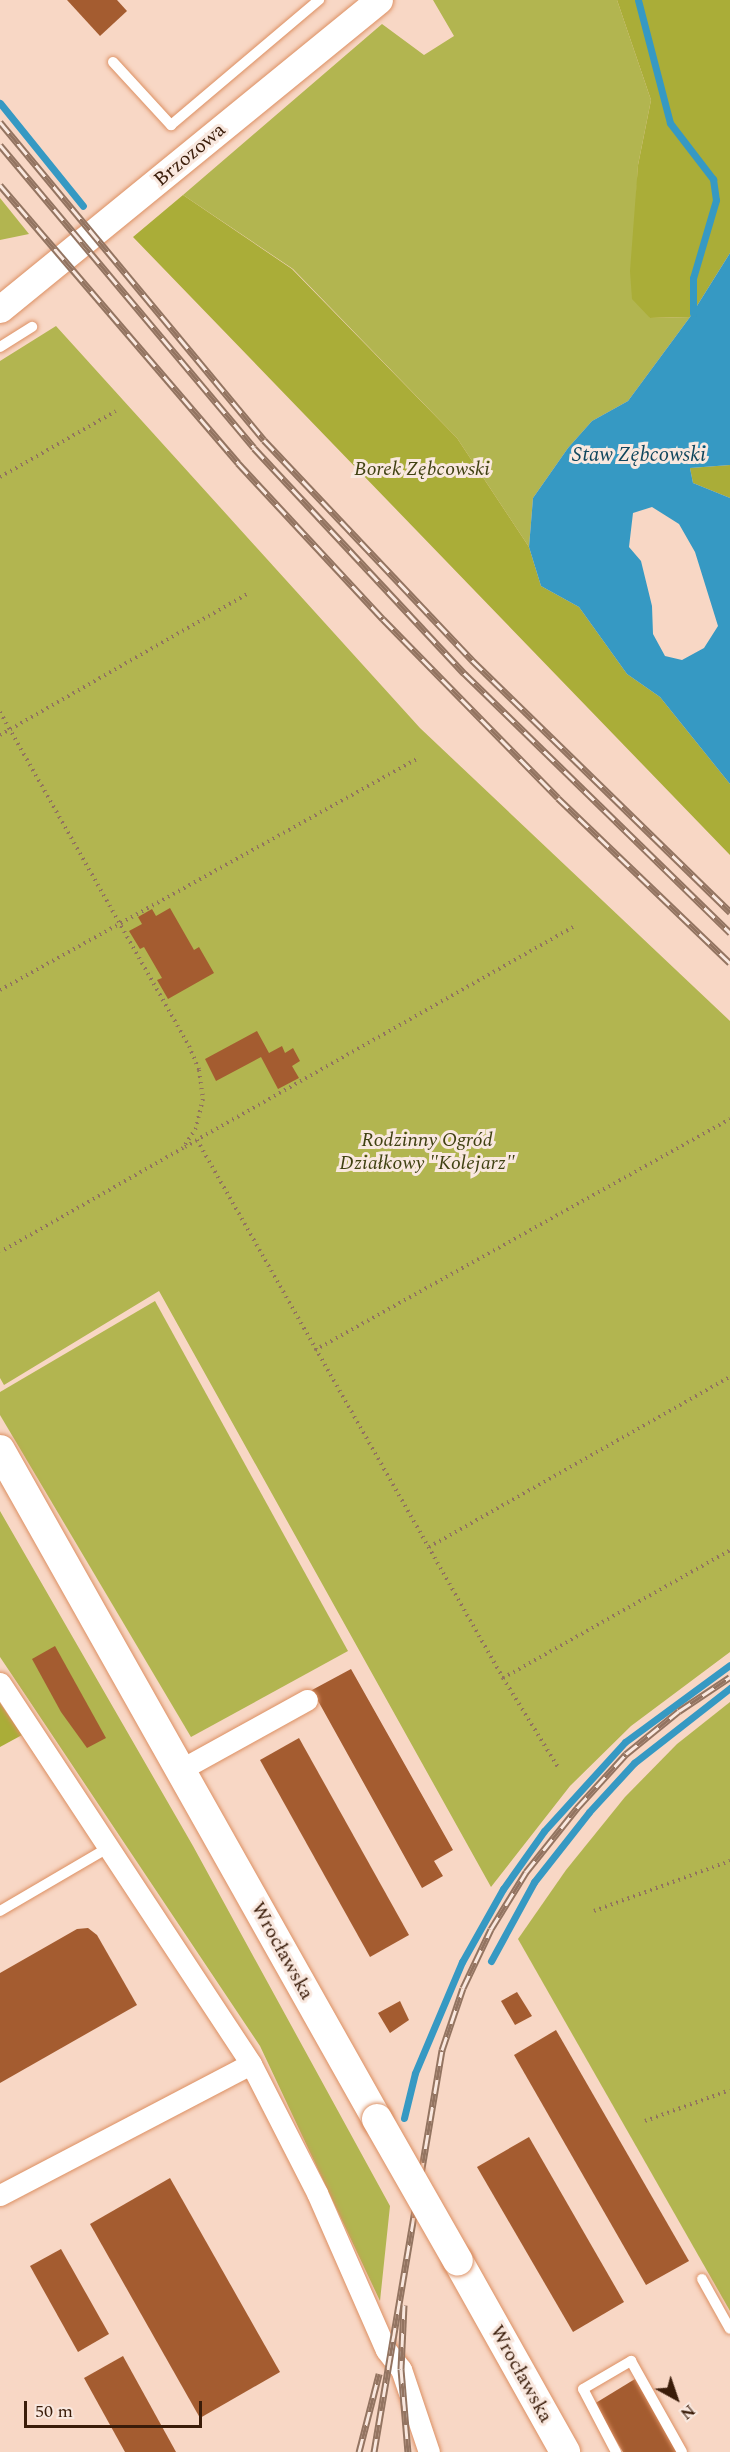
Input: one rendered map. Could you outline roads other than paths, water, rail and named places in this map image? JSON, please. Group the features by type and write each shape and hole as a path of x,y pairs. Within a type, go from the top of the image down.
{"main road":[{"name":"Wrocławska","path":"0,1450 565,2452"}],"street":[{"name":"Brzozowa","path":"0,309 379,0"},
{"path":"0,1683 251,2064 317,2193 386,2350 401,2369 429,2452"},
{"path":"180,1770 307,1700"},
{"path":"0,2195 251,2064"}],"lane":[{"path":"112,62 171,126 319,0"},
{"path":"0,347 32,327"},
{"path":"0,1911 108,1848"},
{"path":"702,2279 730,2329"},
{"path":"616,2452 583,2389 631,2361 682,2452"}],"water":[{"name":"Staw Zębcowski","path":"730,253 730,465 690,468 693,483 730,498 730,784 660,697 627,674 579,607 541,586 529,547 533,498 568,448 592,421 628,401 690,317","holes":["652,507 679,524 695,552 718,626 704,648 682,660 665,656 653,634 652,606 641,561 629,547 633,513"]}],"waterway":[{"path":"638,0 670,123 713,179 716,200 693,278 693,313"},
{"path":"0,103 83,206"},
{"path":"404,2118 415,2073 462,1962 503,1889 544,1831 625,1742 730,1665"},
{"path":"491,1961 534,1882 589,1812 634,1763 730,1688"}],"railway":[{"path":"0,122 264,440 472,660 730,912"},
{"path":"0,145 254,448 464,673 730,933"},
{"path":"0,185 238,463 383,619 558,798 730,963"},
{"path":"374,2452 442,2050 463,1988 491,1929 526,1872 577,1808 626,1754 679,1711 730,1677"},
{"path":"404,2305 401,2369 408,2452"},
{"path":"359,2452 379,2374"}],"park label":[{"name":"Borek Zębcowski","path":"422,469"},
{"name":"Rodzinny Ogród Działkowy \"Kolejarz\"","path":"427,1152"}]}
